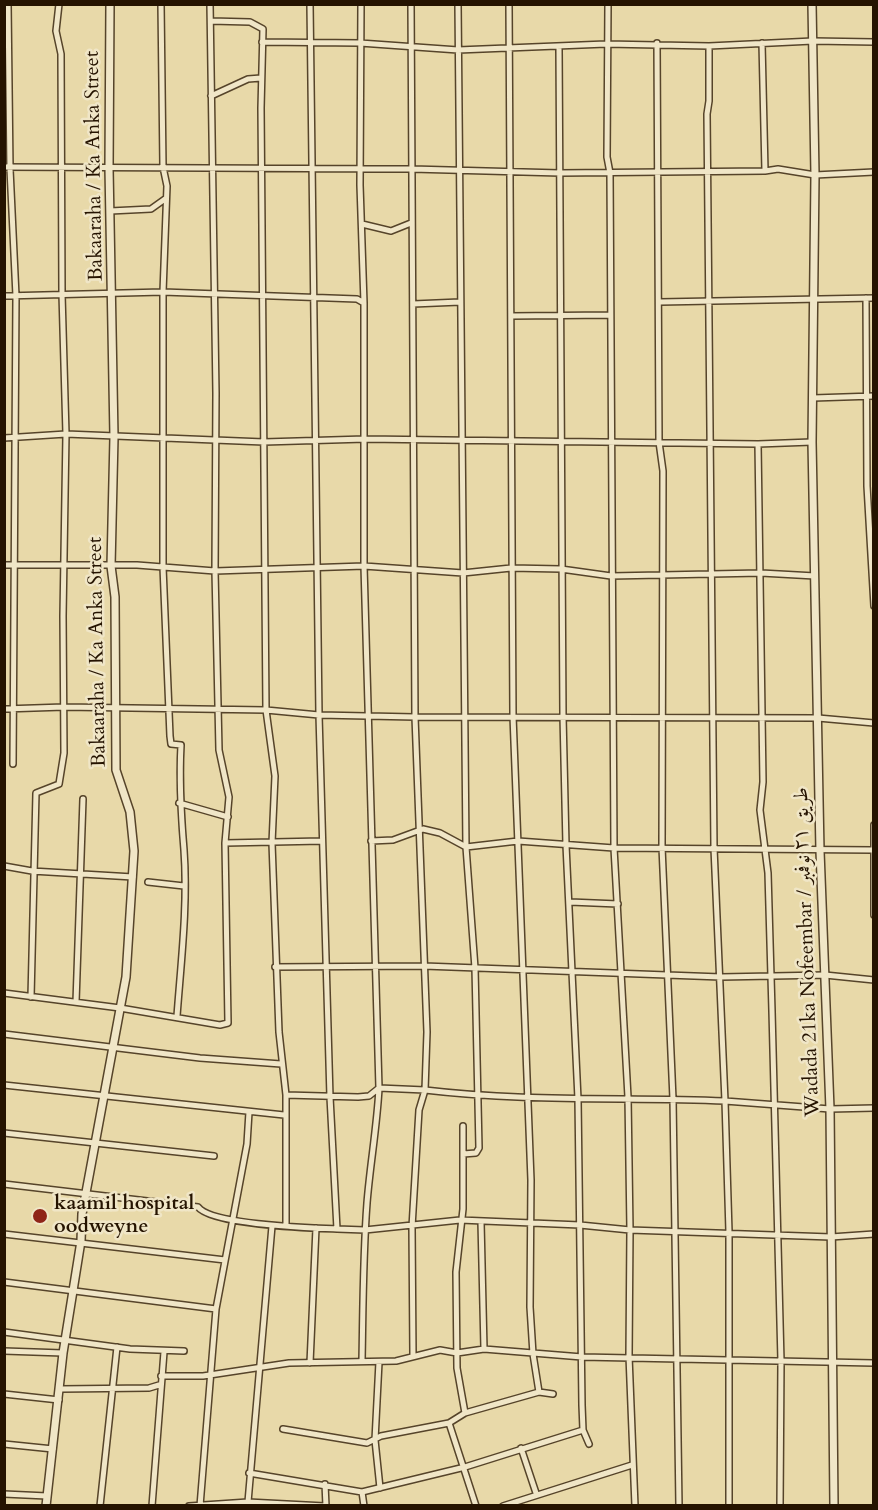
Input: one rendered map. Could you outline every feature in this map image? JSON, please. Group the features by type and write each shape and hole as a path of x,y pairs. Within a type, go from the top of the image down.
{"street":[{"path":"8,4 7,168 16,296 13,764"},
{"path":"30,996 36,793 55,788 62,778 66,434 62,294 61,54 56,31 58,4"},
{"name":"Bakaaraha / Ka Anka Street","path":"46,1506 71,1292 129,950 133,878 132,825 116,770 116,597 111,566 114,437 109,168 110,4"},
{"path":"161,4 163,167 167,186 163,292 163,567 171,744 181,745 179,803 184,824 184,886 177,1016"},
{"path":"4,993 177,1016 220,1025 228,1023 225,843 228,817 227,782 219,750 215,570 215,293 210,167 212,96 210,4"},
{"path":"310,4 316,441 315,569 330,1097 338,1229"},
{"path":"361,4 364,566 379,1088 376,1140 370,1167 365,1230 362,1361"},
{"path":"411,4 409,48 412,169 415,717 421,830 425,1090 419,1110 412,1227 412,1356"},
{"path":"458,4 466,847 475,968 479,1148 476,1153 463,1154"},
{"path":"509,4 513,716 527,1099 530,1307 533,1354 539,1392"},
{"path":"608,4 606,44 607,157 610,173 614,848 628,1097 629,1356 635,1506"},
{"name":"Wadada 21ka Nofeembar / طريق ٢١ نوفمبر","path":"812,4 815,175 812,442 820,851 830,1109 834,1506"},
{"path":"211,21 258,24 263,29 261,168 267,569 266,710 275,776 272,843 275,967 280,1064 286,1095 284,1115 286,1226"},
{"path":"262,42 360,43 458,50 559,48 606,44 709,46 813,41 873,42"},
{"path":"762,43 765,171"},
{"path":"657,44 659,442 663,471 662,847 669,975 677,1230 679,1506"},
{"path":"709,46 714,848 721,977 729,1232 729,1506"},
{"path":"559,48 563,716 566,845 578,1099 583,1430 589,1444"},
{"path":"212,96 248,79 261,78"},
{"path":"7,168 210,167 560,173 778,169 815,175 873,172"},
{"path":"110,211 151,209 165,199"},
{"path":"362,224 391,231 411,224"},
{"path":"4,296 215,293 264,297 357,299 364,303"},
{"path":"866,298 865,395 873,606"},
{"path":"660,302 873,298"},
{"path":"413,304 460,302"},
{"path":"510,316 610,315"},
{"path":"813,398 873,396"},
{"path":"4,438 66,434 264,442 365,439 758,444 812,442"},
{"path":"758,444 761,573 759,650 763,782 760,810 768,873 771,975 778,1234 780,1506"},
{"path":"4,564 64,563 215,570 364,566 463,573 511,568 561,569 611,576 711,573 815,576"},
{"path":"4,709 169,708 415,717 762,717 818,718 873,723"},
{"path":"76,1002 83,799"},
{"path":"179,803 228,817"},
{"path":"873,825 873,915"},
{"path":"371,841 393,840 421,830 440,833 466,847 518,841 614,848 714,848 764,851 873,850"},
{"path":"225,843 322,841"},
{"path":"4,866 133,878"},
{"path":"148,882 184,886"},
{"path":"570,902 618,904"},
{"path":"275,967 522,968 721,977 825,975 873,980"},
{"path":"4,1034 280,1064"},
{"path":"4,1085 104,1098 284,1115"},
{"path":"286,1095 369,1096 379,1088 527,1099 628,1097 830,1109 873,1108"},
{"path":"200,1505 216,1309 247,1144 249,1112"},
{"path":"463,1126 456,1272 457,1353 460,1398 465,1413"},
{"path":"4,1133 214,1156"},
{"path":"4,1184 198,1207 204,1214 272,1226 365,1230 412,1227 460,1220 530,1225 580,1224 630,1230 831,1237 873,1234"},
{"path":"481,1222 484,1349"},
{"path":"248,1502 272,1226"},
{"path":"310,1363 316,1228"},
{"path":"4,1234 81,1241 225,1260"},
{"path":"4,1282 216,1309"},
{"path":"4,1332 164,1352 184,1351"},
{"path":"100,1506 117,1347"},
{"path":"161,1376 210,1375 260,1365 396,1361 440,1350 457,1353 484,1349 582,1357 629,1356 679,1360 873,1363"},
{"path":"4,1351 63,1353"},
{"path":"152,1506 159,1385 164,1352"},
{"path":"379,1362 375,1440 380,1488"},
{"path":"61,1389 149,1388 159,1385"},
{"path":"283,1429 367,1443 381,1436 449,1423 465,1413 539,1392 553,1394"},
{"path":"4,1394 59,1400"},
{"path":"449,1423 477,1506"},
{"path":"249,1473 362,1492 465,1467 583,1430"},
{"path":"4,1444 53,1449"},
{"path":"521,1448 536,1493"},
{"path":"503,1506 536,1493 632,1465"},
{"path":"189,1506 248,1502 325,1506 325,1484"},
{"path":"362,1492 364,1506"},
{"path":"4,1494 47,1496"}],"place":[{"name":"kaamil hospital oodweyne","path":"40,1216"}]}
